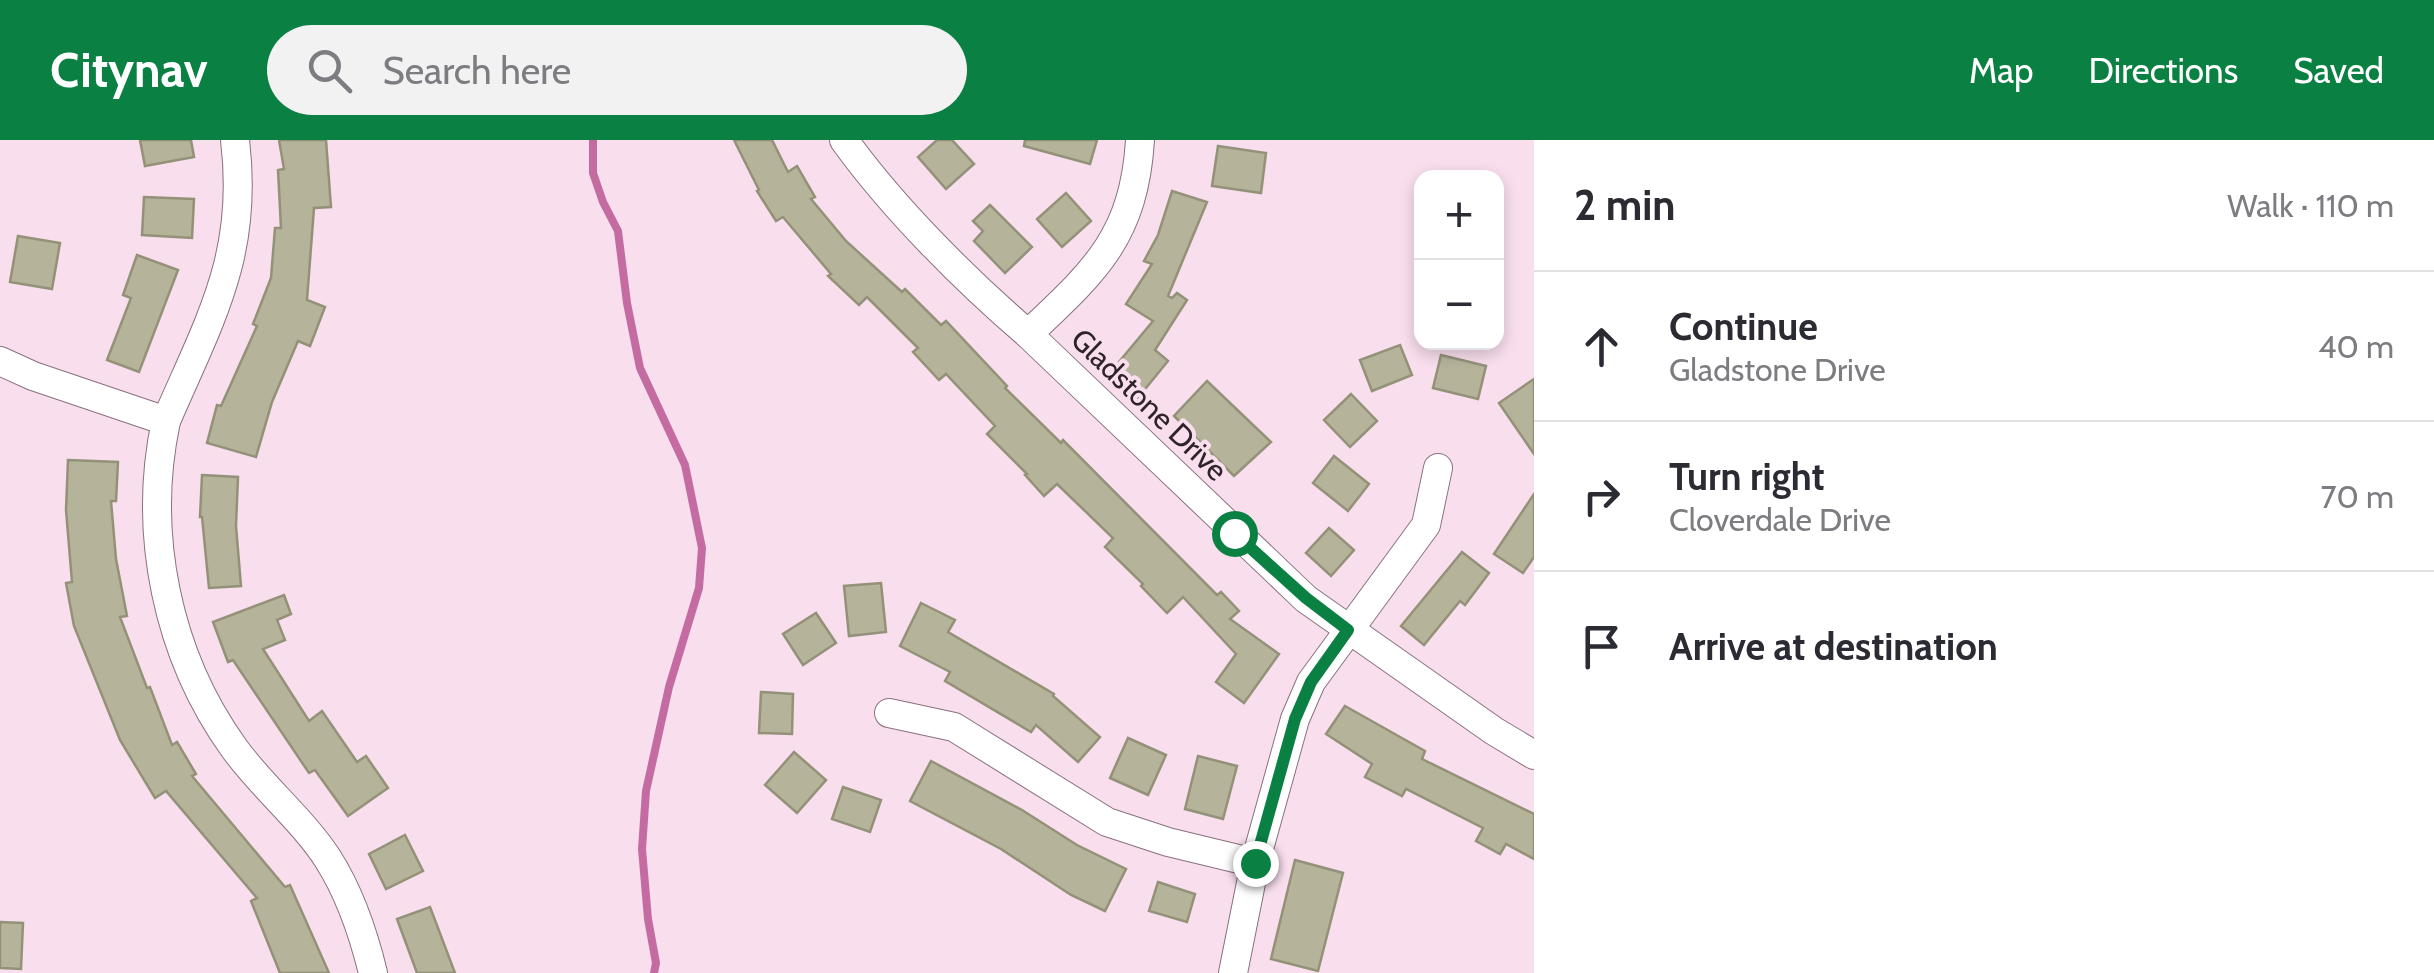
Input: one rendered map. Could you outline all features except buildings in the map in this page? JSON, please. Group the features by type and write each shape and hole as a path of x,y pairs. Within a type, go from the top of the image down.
{"street":[{"path":"234,140 239,208 224,285 166,420 161,444 162,566 168,606 185,664 235,749 328,860 367,946 373,973"},
{"name":"Gladstone Drive","path":"844,140 984,297 1028,334 1306,598 1534,755"},
{"path":"1028,334 1091,274 1122,227 1134,188 1140,140"},
{"path":"0,361 32,376 166,420"},
{"path":"1233,973 1255,863 1295,719 1311,682 1426,526 1438,468"},
{"path":"889,713 954,727 1107,822 1255,863"}],"waterway":[{"path":"593,140 593,173 618,231 640,368 685,465 702,548 699,588 669,687 646,791 642,849 654,973"}],"route":[{"path":"1234,533 1348,630 1311,682 1295,719 1255,863"}]}
